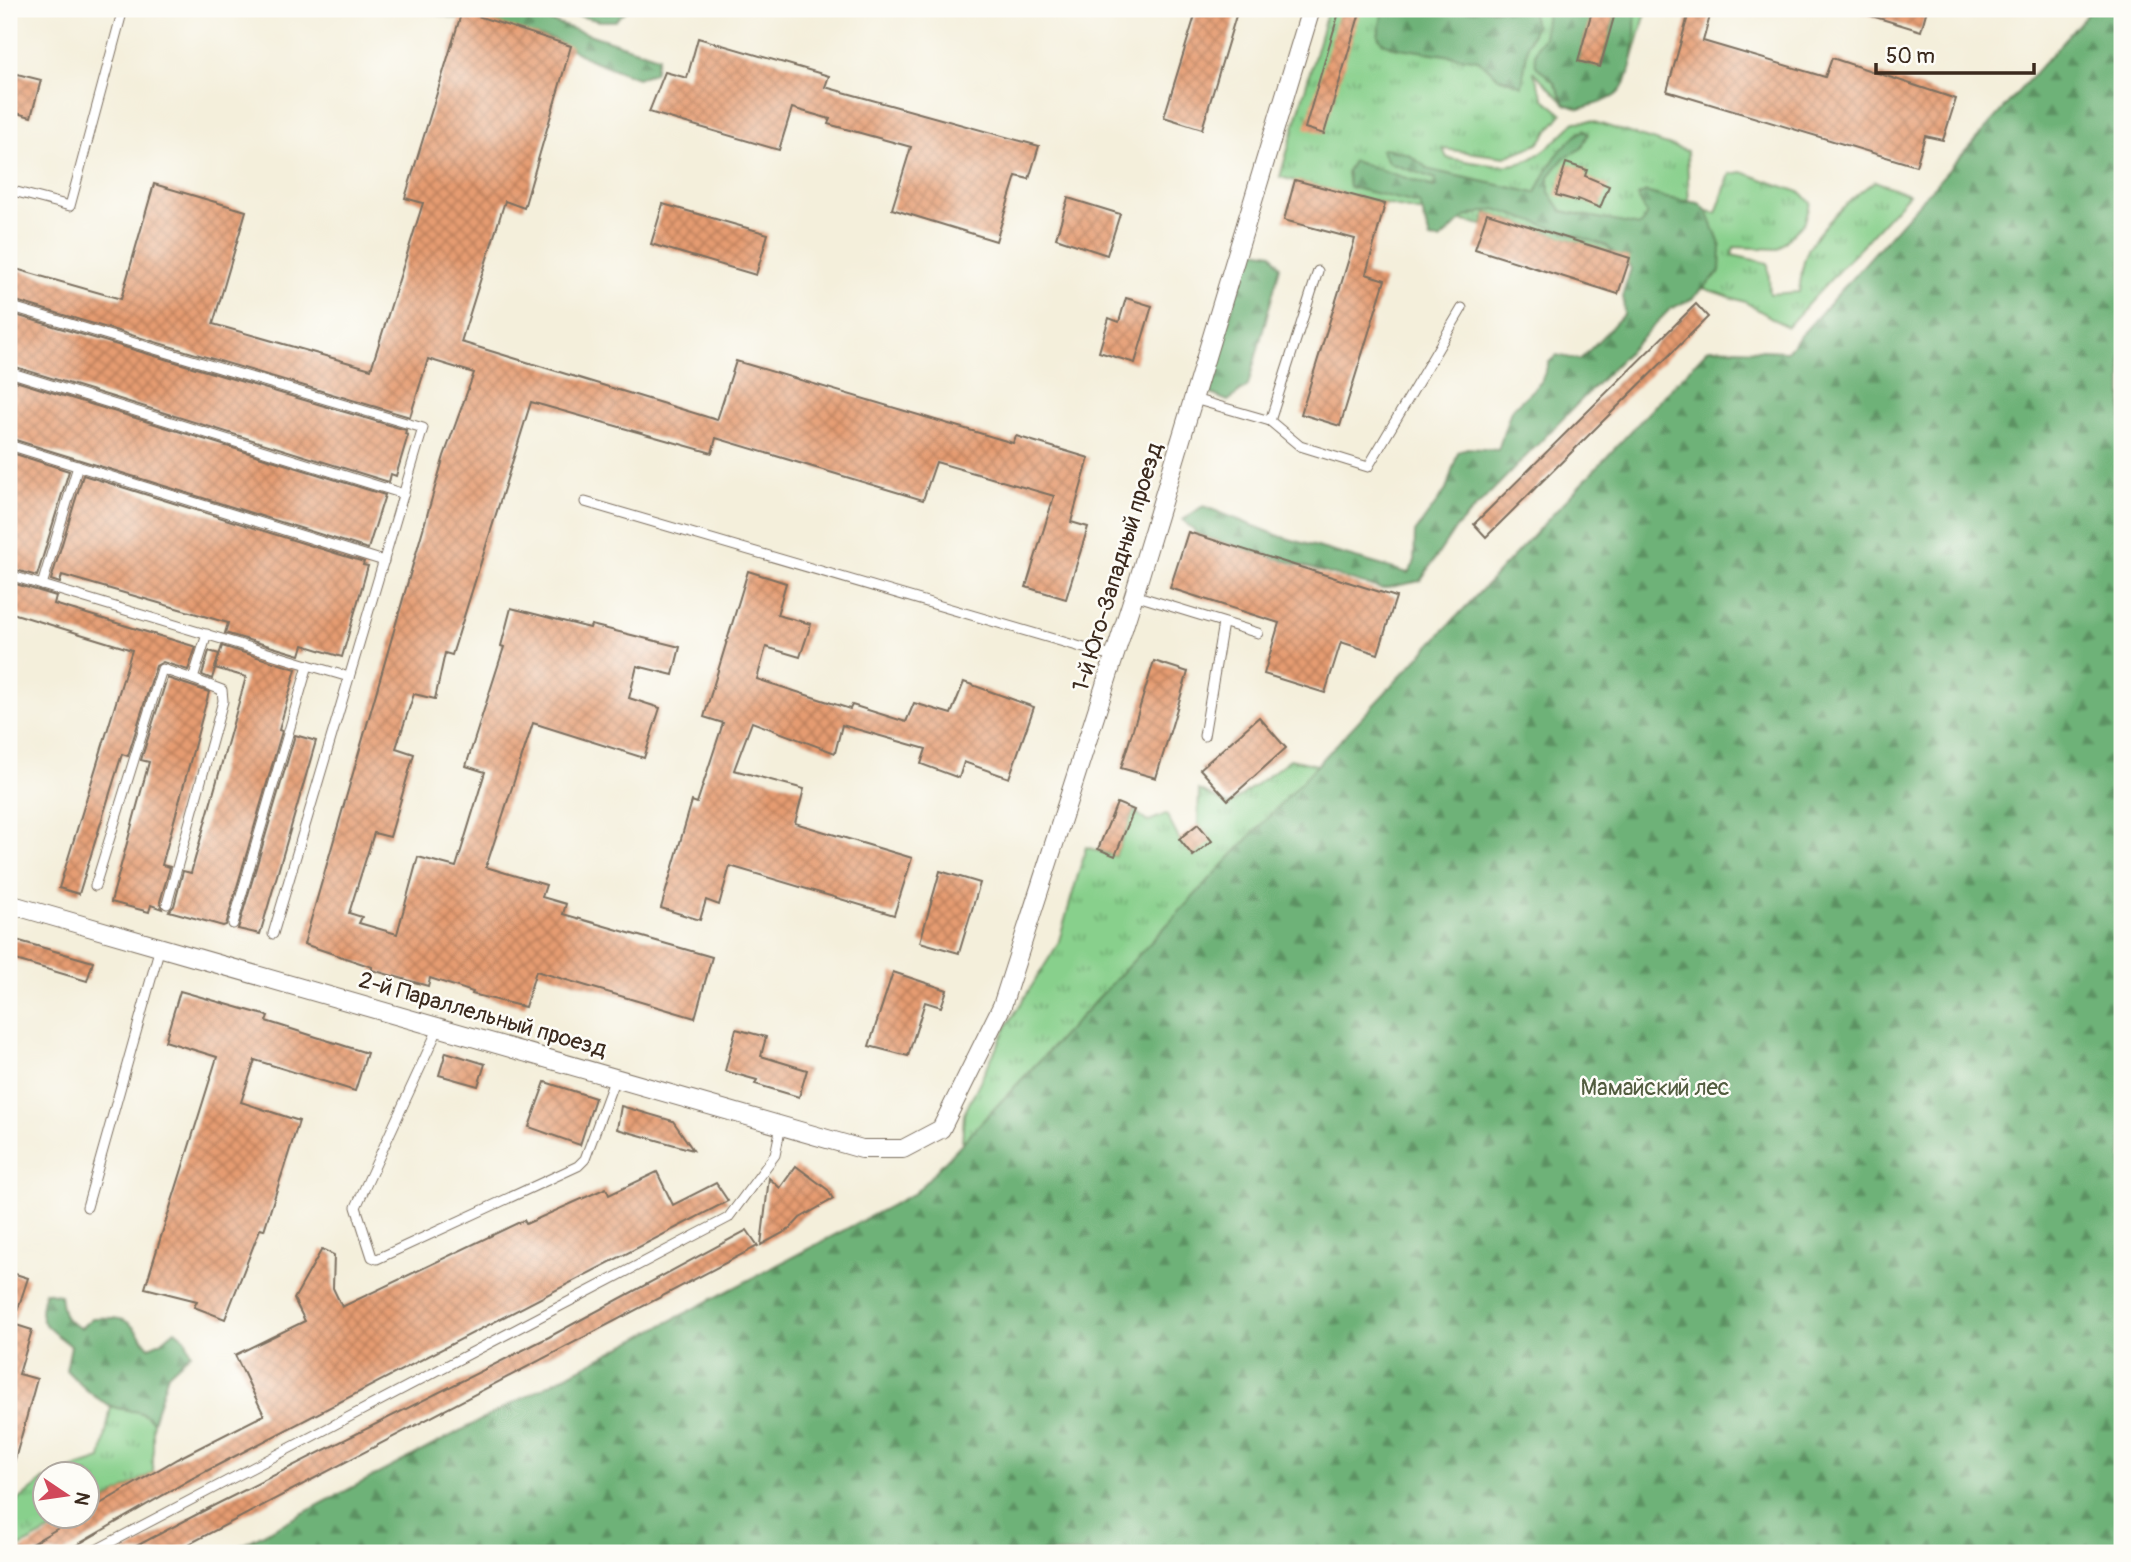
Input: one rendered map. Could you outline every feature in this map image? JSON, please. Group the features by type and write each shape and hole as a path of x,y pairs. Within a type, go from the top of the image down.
{"street":[{"name":"1-й Юго-Западный проезд","path":"941,1129 1002,1006 1115,657 1311,9"},
{"name":"2-й Параллельный проезд","path":"9,904 862,1149 904,1149 941,1129"}],"lane":[{"path":"13,191 70,206 122,9"},
{"path":"1270,421 1318,271"},
{"path":"9,306 423,428 273,934"},
{"path":"1194,399 1270,421 1300,446 1368,467 1462,308"},
{"path":"9,372 404,494"},
{"path":"9,445 384,561"},
{"path":"42,585 78,466"},
{"path":"585,502 1115,657"},
{"path":"9,575 349,677"},
{"path":"1134,595 1258,634"},
{"path":"1204,736 1223,623"},
{"path":"193,679 207,634"},
{"path":"233,924 309,665"},
{"path":"95,886 162,669 222,690 223,701 167,904"},
{"path":"87,1207 160,947"},
{"path":"439,1027 356,1208 372,1256 377,1259 578,1167 584,1159 615,1078"},
{"path":"90,1553 728,1218 775,1155 781,1126"}],"green space":[{"path":"413,9 513,9 658,57 654,73 637,78 589,59 553,39"},
{"path":"568,9 628,9 615,21 600,21 570,14"},
{"path":"1328,9 1647,9 1626,82 1616,95 1580,109 1565,104 1533,71 1544,99 1562,114 1538,144 1505,157 1443,149 1447,158 1488,165 1517,164 1543,151 1575,122 1591,121 1687,151 1689,207 1716,213 1730,174 1742,172 1802,193 1811,203 1804,223 1778,249 1734,247 1732,255 1768,263 1770,294 1799,292 1806,255 1816,236 1840,210 1875,181 1909,194 1787,327 1745,302 1630,258 1487,213 1483,225 1385,204 1280,177"},
{"path":"1383,9 1531,9 1535,26 1528,44 1522,86 1498,77 1478,60 1393,47 1383,43 1378,36"},
{"path":"1547,9 1635,9 1633,54 1623,87 1609,99 1580,109 1565,104 1554,82 1536,66 1535,55 1544,37","holes":["1593,11 1614,17 1600,67 1578,61"]},
{"name":"Мамайский лес","path":"2092,9 2122,9 2122,1553 227,1553 915,1193 1709,348 1787,351"},
{"path":"1584,130 1588,134 1582,148 1564,158 1549,176 1549,192 1562,211 1640,226 1647,214 1637,196 1646,192 1699,203 1707,211 1721,247 1720,272 1692,299 1670,309 1455,529 1420,581 1381,589 1198,535 1183,520 1203,506 1282,537 1408,573 1414,564 1415,532 1446,490 1458,452 1467,448 1498,450 1511,410 1541,382 1549,362 1557,355 1580,360 1624,314 1623,293 1631,268 1607,246 1495,209 1465,217 1440,240 1430,239 1420,204 1349,187 1347,171 1353,161 1434,187 1436,179 1389,163 1381,150 1385,148 1408,154 1430,170 1536,193 1555,158"},
{"path":"1255,250 1272,253 1280,267 1248,386 1228,401 1211,394 1211,378 1248,256"},
{"path":"1290,759 1318,765 962,1143 964,1114 1008,1024 1058,944 1086,847 1115,856 1134,810 1147,822 1166,814 1179,839 1194,856 1211,840 1198,824 1199,790 1229,805"},
{"path":"45,1292 60,1295 64,1316 81,1328 92,1318 113,1318 131,1325 149,1347 161,1342 175,1330 185,1338 191,1353 168,1374 153,1422 138,1412 105,1403 66,1370 71,1346 49,1329 42,1318"},
{"path":"111,1406 146,1413 153,1422 153,1473 102,1502 102,1460 98,1460 101,1459"},
{"path":"32,1489 32,1530 52,1530 9,1553 9,1508"}],"building":[{"path":"1197,9 1238,9 1202,129 1164,117"},
{"path":"1340,9 1361,9 1324,134 1305,128"},
{"path":"1690,9 1712,9 1703,41 1825,77 1832,58 1956,99 1943,140 1925,136 1916,166 1667,91"},
{"path":"1863,9 1927,9 1921,31 1862,13"},
{"path":"462,11 571,46 524,208 505,201 461,342 717,420 736,361 1013,443 1016,436 1089,458 1071,522 1088,527 1066,599 1026,587 1054,496 936,462 923,500 716,438 712,453 531,402 452,655 445,653 435,699 414,694 396,748 414,754 390,837 374,833 349,913 362,917 359,923 397,934 418,857 456,867 485,772 466,766 504,647 501,646 511,608 680,647 673,675 637,666 629,698 660,708 644,758 533,723 486,867 546,885 542,897 566,904 563,914 712,957 695,1018 536,971 525,1007 472,994 473,992 430,978 428,986 372,970 372,967 304,944 444,456 474,373 428,359 410,417 9,299 9,267 121,299 154,184 246,211 213,324 371,369 423,203 405,198"},
{"path":"1592,11 1614,17 1600,67 1578,61"},
{"path":"698,38 829,76 825,87 1039,146 1029,179 1016,176 996,241 892,209 911,147 828,124 830,119 792,108 779,150 649,112 665,72 687,78"},
{"path":"9,72 41,80 31,117 9,111"},
{"path":"1566,163 1587,170 1585,176 1609,186 1600,208 1578,199 1577,201 1556,195"},
{"path":"1295,180 1385,204 1366,274 1385,280 1340,426 1301,414 1355,239 1284,220"},
{"path":"1068,198 1120,214 1107,255 1056,238"},
{"path":"663,204 768,234 756,275 651,244"},
{"path":"1487,213 1630,258 1618,294 1475,249"},
{"path":"1126,298 1152,306 1135,363 1099,352 1109,318 1119,322"},
{"path":"1696,304 1708,317 1486,537 1474,524"},
{"path":"9,313 406,430 405,434 408,435 396,476 391,474 389,482 9,365"},
{"path":"9,379 385,495 368,549 9,438"},
{"path":"9,452 69,471 37,576 9,568"},
{"path":"83,475 364,562 363,565 368,566 342,657 303,645 300,655 225,633 228,623 62,575 60,583 51,580"},
{"path":"1188,532 1396,597 1378,654 1341,642 1325,693 1264,674 1279,623 1170,588"},
{"path":"748,571 786,583 777,615 811,624 800,657 766,647 757,679 850,709 852,705 906,722 914,703 951,714 964,682 1034,707 1009,778 964,762 959,778 921,764 926,749 842,725 835,753 752,722 734,770 804,789 795,823 912,858 894,915 730,866 719,905 706,900 700,920 661,908 692,801 697,803 723,723 704,717"},
{"path":"9,582 56,596 54,604 196,647 188,670 163,662 156,666 128,756 122,754 79,894 59,888 132,650 9,612"},
{"path":"222,646 296,669 279,730 282,731 226,925 223,926 169,911 174,906 183,871 191,873 246,677 215,668"},
{"path":"209,651 219,654 212,679 202,675"},
{"path":"1154,661 1188,672 1156,778 1121,768"},
{"path":"167,678 209,692 162,865 170,867 160,902 162,909 151,905 149,912 111,902 149,762 141,760"},
{"path":"1259,717 1286,748 1228,800 1200,769"},
{"path":"295,735 316,741 260,934 238,929"},
{"path":"1117,803 1134,810 1115,856 1098,849"},
{"path":"1198,824 1212,841 1193,856 1179,839"},
{"path":"940,871 980,883 959,953 920,942"},
{"path":"9,938 93,962 87,981 9,958"},
{"path":"893,972 947,990 941,1007 925,1002 908,1056 869,1046"},
{"path":"180,991 268,1016 266,1021 367,1053 355,1091 255,1060 241,1102 299,1121 264,1230 260,1229 225,1319 194,1307 197,1301 145,1288 217,1057 165,1041"},
{"path":"736,1029 766,1037 761,1056 807,1070 799,1097 755,1084 757,1080 725,1071"},
{"path":"446,1052 485,1064 478,1086 439,1075"},
{"path":"545,1082 595,1098 580,1145 529,1127"},
{"path":"621,1106 673,1121 693,1150 617,1129"},
{"path":"796,1166 828,1190 833,1199 800,1218 790,1229 761,1245 769,1178 780,1188"},
{"path":"657,1172 673,1205 716,1183 728,1201 193,1478 63,1553 16,1553 55,1530 102,1530 102,1503 177,1459 264,1415 235,1355 305,1321 294,1299 322,1249 334,1255 333,1288 342,1307 524,1220 526,1224 606,1188 609,1195"},
{"path":"747,1230 758,1246 172,1553 123,1553 549,1337"},
{"path":"9,1272 28,1278 13,1324 32,1330 19,1374 37,1379 14,1463 9,1462"}]}
